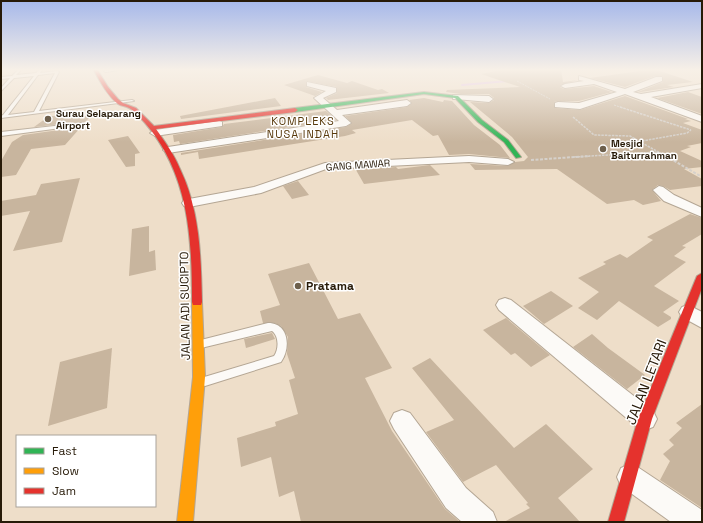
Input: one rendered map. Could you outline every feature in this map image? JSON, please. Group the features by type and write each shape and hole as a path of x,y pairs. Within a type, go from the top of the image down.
{"main road":[{"path":"112,93 121,104"},
{"name":"JALAN ADI SUCIPTO","path":"122,93 153,131 174,149 189,203 196,241 198,383 185,522"},
{"path":"153,131 327,104 415,93"},
{"path":"422,93 456,97 471,108 479,120 509,142 513,159"},
{"name":"JALAN ADI SUCIPTO","path":"121,104 132,104"},
{"name":"JALAN LETARI","path":"616,522 630,477 644,419 695,316 702,276"}],"street":[{"path":"174,149 343,123 327,104 318,97 326,93"},
{"path":"558,105 580,106 620,93"},
{"path":"630,93 672,107 702,119"},
{"path":"641,97 661,93"},
{"path":"456,97 489,99"},
{"path":"335,113 407,103"},
{"path":"672,107 694,107"},
{"path":"153,131 219,124"},
{"name":"GANG MAWAR","path":"189,203 257,190 325,166 464,159 513,159"},
{"path":"659,190 669,198 702,213"},
{"path":"506,306 644,419"},
{"path":"402,421 456,498 483,522"},
{"path":"630,477 695,522"}],"lane":[{"path":"2,117 22,93"},
{"path":"36,113 46,93"},
{"path":"2,117 121,104"},
{"path":"1,134 82,124"},
{"path":"198,345 268,327 274,327 279,331 283,347 282,354 277,359 198,383"}],"path":[{"path":"598,100 691,130"},
{"path":"642,141 687,133 693,128"},
{"path":"630,136 642,141 702,177"},
{"path":"513,159 535,161 660,152"}],"building":[{"path":"308,93 320,93 315,96"},
{"path":"336,93 385,93 328,100 326,98"},
{"path":"457,93 607,93 579,101 554,102 555,108 580,110 625,96 688,119 685,119 691,121 683,123 702,130 702,143 687,146 691,147 680,151 702,161 702,167 684,169 702,179 702,186 670,190 658,185 652,190 661,201 643,205 634,200 607,204 557,169 475,170 470,164 508,166 515,162 524,161 528,157 512,137 470,102 489,103 494,100 494,98 489,94"},
{"path":"681,93 692,93 702,97 702,114 657,98"},
{"path":"275,98 281,106 181,119 180,116"},
{"path":"424,98 443,102 444,100 452,101 474,125 500,145 510,158 469,154 449,155 438,135 433,136 412,120 352,130 356,133 345,136 199,159 198,152 181,155 181,153 346,127 352,123 345,116 407,107 412,103 409,100"},
{"path":"326,111 336,120 180,144 179,141 174,142 173,135 222,127 224,124"},
{"path":"49,116 91,116 84,123 81,122 34,127"},
{"path":"81,127 65,145 31,149 16,175 1,177 1,161 12,142 23,135"},
{"path":"128,136 140,153 135,154 135,166 126,167 108,140"},
{"path":"430,165 440,175 364,184 356,170 396,167 398,169"},
{"path":"80,178 62,242 13,251 30,211 1,216 1,201 36,195 41,184"},
{"path":"298,181 309,195 292,199 283,186"},
{"path":"690,214 702,218 702,234 682,246 686,247 674,256 686,262 654,286 679,301 663,312 671,317 671,319 658,327 619,301 597,320 578,308 599,292 578,278 606,264 603,262 620,254 627,258 653,240 647,237"},
{"path":"149,226 149,252 155,250 156,270 129,276 132,229"},
{"path":"309,263 338,319 360,313 392,368 365,378 392,431 445,509 460,522 301,522 294,491 279,497 271,457 241,467 237,438 276,426 275,422 298,414 289,380 295,378 287,354 288,337 281,326 275,323 263,323 260,311 280,305 268,274"},
{"path":"551,291 573,306 544,324 523,306"},
{"path":"506,318 550,355 531,367 515,353 511,355 483,330"},
{"path":"272,333 275,339 246,348 244,339"},
{"path":"592,334 608,348 645,375 627,389 573,347"},
{"path":"112,348 107,408 48,426 60,362"},
{"path":"430,358 514,448 546,424 593,469 558,498 580,522 504,522 530,508 526,504 528,503 496,465 463,482 426,432 454,420 412,368"},
{"path":"702,404 702,508 660,480 670,461 663,454 674,445 669,440 682,428 676,423"}],"traffic: fast":[{"path":"295,110 421,93"},
{"path":"427,93 456,97 480,121 506,141 518,157"}],"traffic: slow":[{"path":"185,522 199,377 197,302"}],"traffic: jam":[{"path":"110,93 121,104 130,106 143,117 167,149 177,169 185,190 194,233 197,302"},
{"path":"152,128 295,110"},
{"path":"616,522 645,419 702,276"}],"place":[{"name":"Surau Selaparang Airport","path":"48,119"},
{"name":"Mesjid Baiturrahman","path":"603,149"},
{"name":"Pratama","path":"298,286"}],"district":[{"name":"KOMPLEKS NUSA INDAH","path":"303,127"}]}
